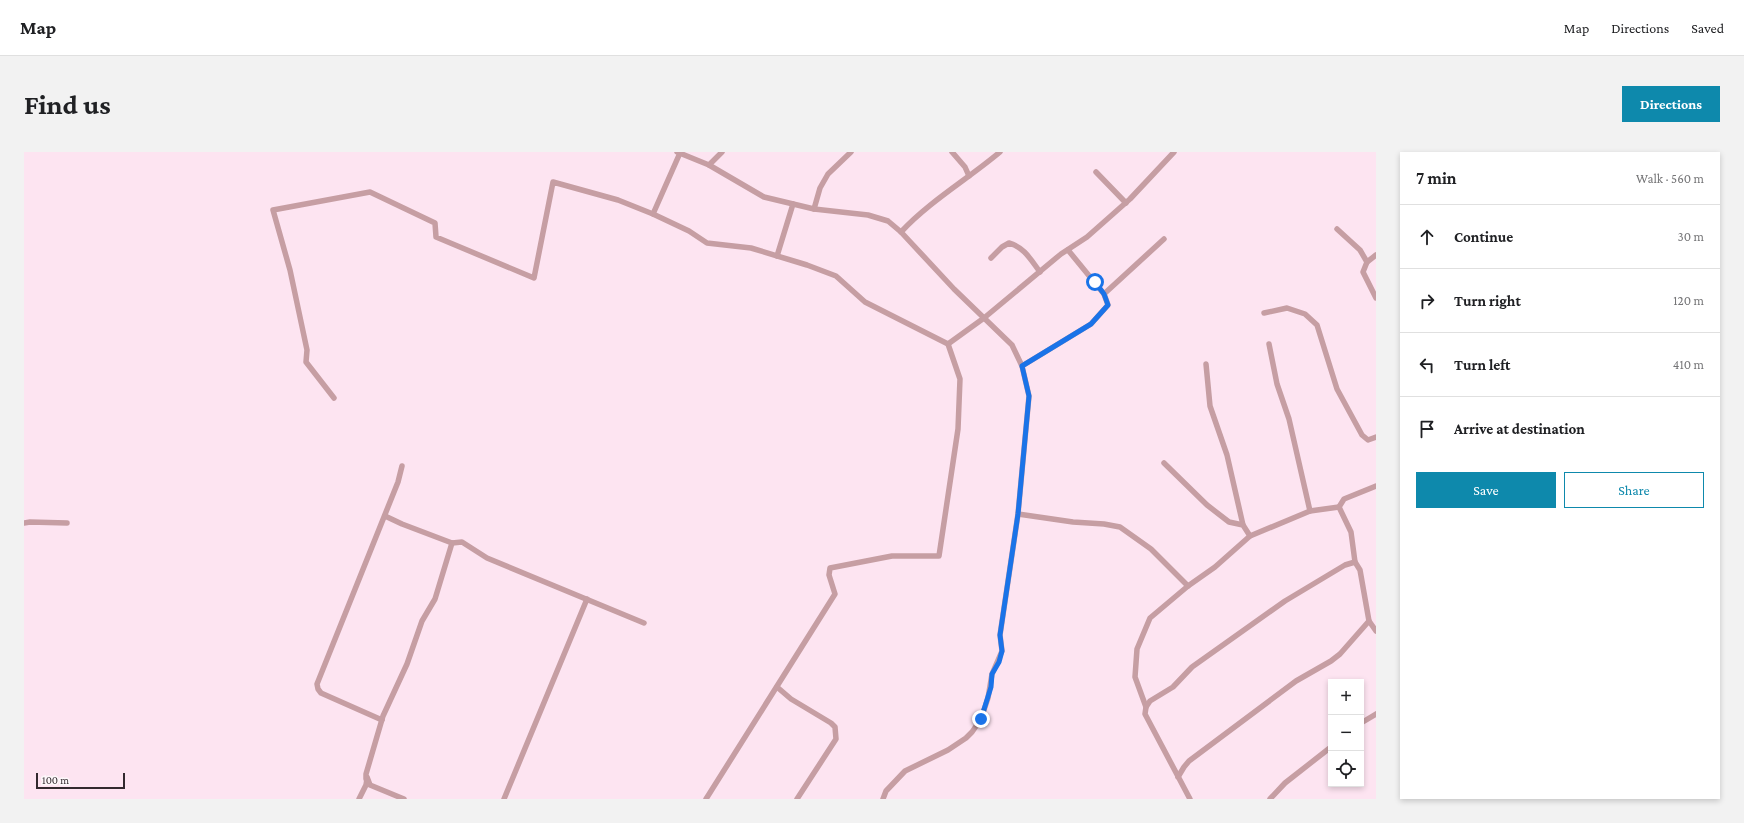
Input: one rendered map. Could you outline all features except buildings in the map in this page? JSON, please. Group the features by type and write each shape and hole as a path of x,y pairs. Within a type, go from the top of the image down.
{"street":[{"path":"710,165 722,152"},
{"path":"814,208 820,188 828,174 850,152"},
{"path":"952,152 965,167 969,176"},
{"path":"901,232 917,216 1000,152"},
{"path":"948,344 984,318 1061,254 1087,237 1126,203 1174,152"},
{"path":"653,214 678,153 710,165 764,197 814,208 888,220 954,289 1012,345 1022,366 1029,396 1018,514 1000,635 1002,651 999,662 992,674 991,687 981,719 966,738 942,753 905,771 886,791 883,799"},
{"path":"1096,172 1126,203"},
{"path":"334,398 306,362 307,350 304,335 290,270 274,210 370,192 435,223 436,237 534,278 553,182 618,200 689,231 707,243 750,248 836,276 865,302 948,344 960,379 956,443 939,556 892,556 830,568 829,575 835,594 706,799"},
{"path":"777,256 793,204"},
{"path":"1337,228 1360,250 1368,262"},
{"path":"1104,294 1164,239"},
{"path":"991,258 1002,247 1010,243 1017,245 1024,251 1040,272"},
{"path":"1022,366 1091,324 1108,305 1104,294 1068,250"},
{"path":"1376,255 1368,262 1363,272 1376,298"},
{"path":"1264,314 1288,308 1305,314 1317,325 1337,389 1362,435 1368,440 1376,437"},
{"path":"1269,344 1277,384 1289,419 1310,511"},
{"path":"1206,364 1210,406 1227,455 1243,525 1250,536"},
{"path":"1164,463 1207,505 1229,522 1243,525"},
{"path":"382,720 321,694 317,684 398,482 402,466"},
{"path":"1339,507 1344,499 1376,486"},
{"path":"1146,708 1136,677 1137,649 1150,618 1188,586 1215,567 1250,536 1310,511 1339,507"},
{"path":"1339,507 1351,532 1355,562 1360,570 1369,621 1376,631"},
{"path":"1018,514 1120,527 1151,549 1188,586"},
{"path":"384,516 452,543 462,542 487,558 644,623"},
{"path":"24,524 30,522 67,523"},
{"path":"404,799 370,785 367,777 366,779 368,766 382,720 390,700 406,664 422,621 435,599 452,543"},
{"path":"1190,799 1148,722 1145,714 1146,708 1150,701 1179,682 1192,667 1285,601 1345,565 1355,562"},
{"path":"504,799 587,599"},
{"path":"1178,777 1189,761 1296,681 1331,661 1340,654 1369,621"},
{"path":"777,687 791,699 831,723 835,727 836,739 797,799"},
{"path":"1364,722 1376,714"},
{"path":"1270,799 1285,783 1328,749"},
{"path":"359,799 366,785 367,777"}],"route":[{"path":"981,719 991,687 992,674 999,662 1002,651 1000,635 1018,514 1029,396 1022,366 1091,324 1108,305 1104,294 1095,282"}]}
